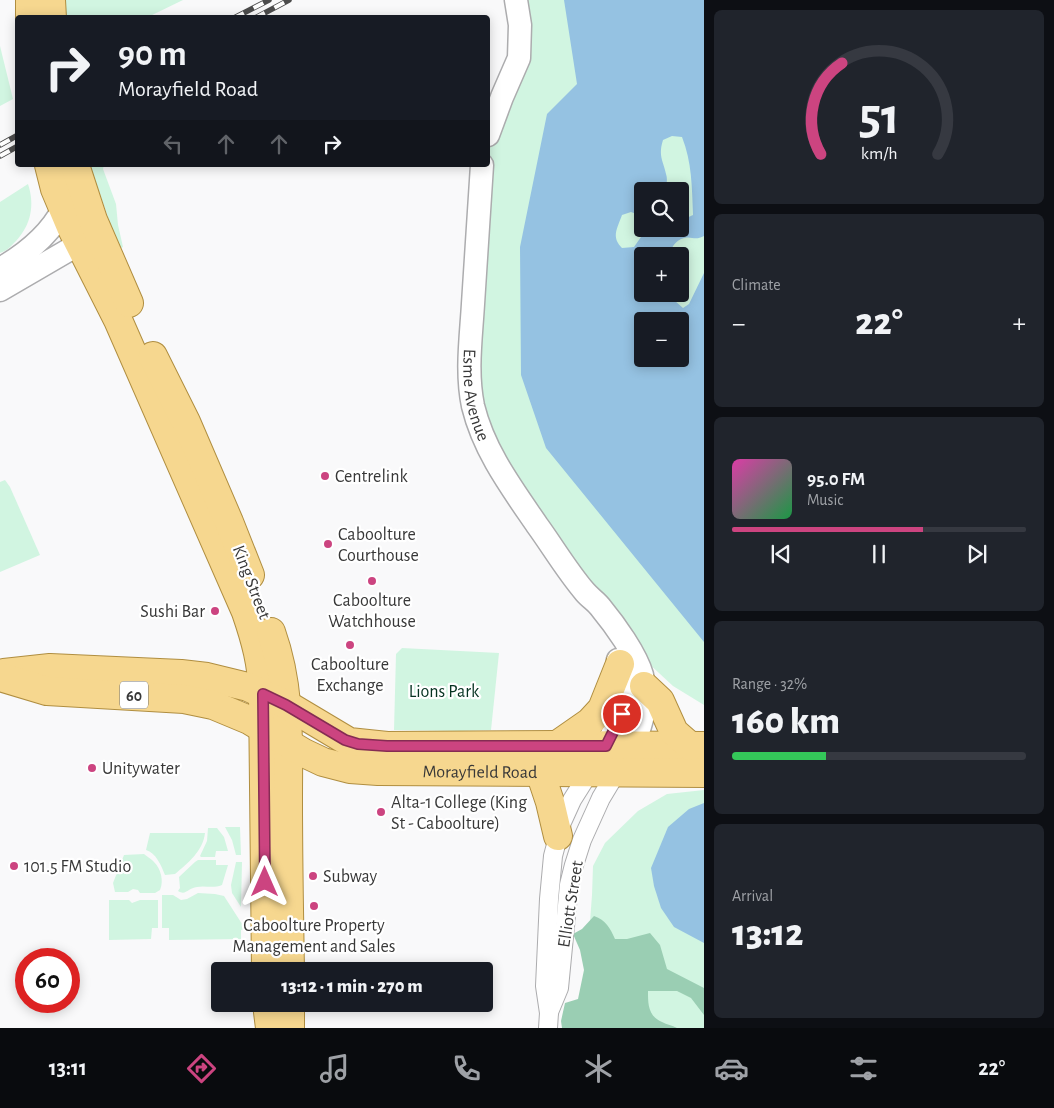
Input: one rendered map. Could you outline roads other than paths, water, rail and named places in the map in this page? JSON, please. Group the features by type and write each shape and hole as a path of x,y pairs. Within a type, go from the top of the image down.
{"main road":[{"path":"30,0 30,15"},
{"path":"51,0 52,15"},
{"name":"King Street","path":"58,167 63,209 115,312 246,612 288,744 290,962"},
{"name":"King Street","path":"58,167 93,220 152,354 186,422 230,522 274,641 284,681 264,729 266,962"},
{"path":"557,745 590,722 602,709 620,664"},
{"name":"60","path":"0,676 50,668 182,674 222,680 248,687 275,700"},
{"name":"60","path":"0,676 47,691 184,699 213,705 233,712 264,729"},
{"path":"644,686 660,701 674,732 697,746"},
{"name":"Morayfield Road","path":"275,700 345,740 358,744 387,746 697,746"},
{"name":"Morayfield Road","path":"264,729 322,762 361,771 704,773"},
{"path":"540,772 550,802 558,836"},
{"path":"269,1012 270,1028"},
{"path":"290,1012 290,1028"}],"street":[{"path":"490,129 519,58 520,25 516,0"},
{"name":"Esme Avenue","path":"482,167 469,370 474,406 485,440 498,468 586,594 620,664 624,679 624,702 620,720 619,746"},
{"path":"0,269 19,258 36,244 54,225 63,209"},
{"path":"0,290 79,244 93,220"},
{"name":"Esme Avenue","path":"586,594 600,606 629,648 638,664 644,686 645,698 642,726 619,746"},
{"path":"589,773 619,746"},
{"path":"616,773 619,746"},
{"name":"Elliott Street","path":"549,1020 545,986 549,899 554,856 558,836 572,800 589,773"},
{"name":"Elliott Street","path":"549,1020 559,988 568,894 574,865 582,840 601,798 616,773"}],"water":[{"path":"564,0 704,0 704,236 684,238 676,242 672,247 634,247 634,302 676,302 683,308 689,304 704,273 704,642 546,448 521,375 520,247 547,114 577,84"},
{"path":"704,803 704,943 674,927 661,908 651,868 668,827 689,809"}],"railway":[{"path":"240,15 269,0"},
{"path":"261,15 289,0"},
{"path":"0,145 15,137"},
{"path":"0,156 15,148"}],"place":[{"name":"Centrelink","path":"325,476"},
{"name":"Caboolture Courthouse","path":"328,544"},
{"name":"Caboolture Watchhouse","path":"372,581"},
{"name":"Sushi Bar","path":"215,611"},
{"name":"Caboolture Exchange","path":"350,645"},
{"name":"Unitywater","path":"92,768"},
{"name":"Alta-1 College (King St - Caboolture)","path":"381,812"},
{"name":"101.5 FM Studio","path":"14,866"},
{"name":"Subway","path":"313,876"},
{"name":"Caboolture Property Management and Sales","path":"314,906"}],"park label":[{"name":"Lions Park","path":"444,691"}]}
